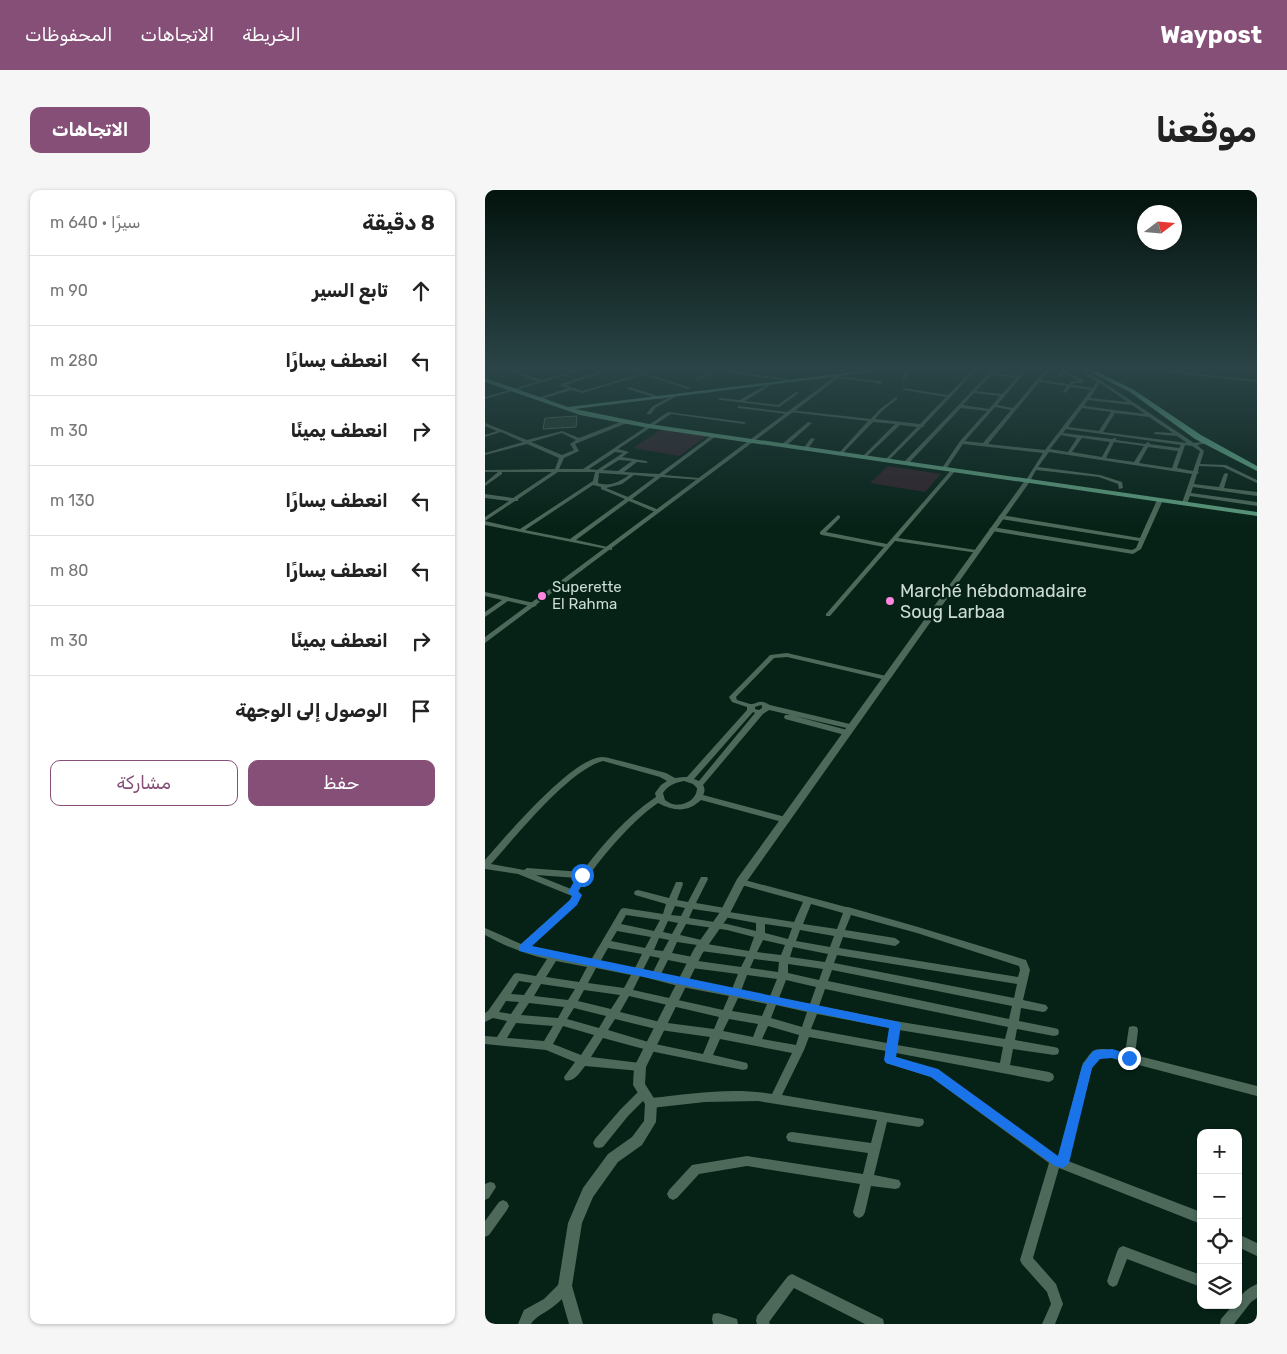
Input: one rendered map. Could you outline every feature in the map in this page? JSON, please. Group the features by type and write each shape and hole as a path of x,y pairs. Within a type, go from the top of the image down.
{"highway":[{"path":"1174,420 1206,442 1257,469"},
{"path":"1180,420 1204,436 1257,465"}],"main road":[{"path":"616,420 714,436 907,462 1257,514"}],"street":[{"path":"583,470 659,420"},
{"path":"717,420 744,424"},
{"path":"485,642 778,420"},
{"path":"841,454 874,420 922,426"},
{"path":"888,460 927,420"},
{"path":"907,462 946,420"},
{"path":"944,468 962,442 981,420"},
{"path":"984,445 1005,420"},
{"path":"576,1324 565,1286 575,1223 588,1193 613,1158 637,1141 650,1122 651,1103 639,1084 639,1068 702,945 725,912 741,882 1047,451 1072,420"},
{"path":"1101,432 1108,420"},
{"path":"1156,420 1203,452 1185,503"},
{"path":"485,519 516,500 556,470 562,457 577,451 572,444 625,422"},
{"path":"783,446 810,423"},
{"path":"865,457 899,423"},
{"path":"485,424 488,427 562,457"},
{"path":"1066,428 1192,445 1206,442"},
{"path":"1124,436 1127,430"},
{"path":"485,436 501,431"},
{"path":"485,454 562,432 579,440"},
{"path":"1157,433 1179,435"},
{"path":"1061,434 1181,450"},
{"path":"1103,459 1117,435"},
{"path":"571,541 714,436"},
{"path":"1069,454 1080,436"},
{"path":"805,449 813,439"},
{"path":"1136,463 1147,446 1149,439"},
{"path":"962,442 1047,451 1197,473"},
{"path":"1174,469 1184,444"},
{"path":"597,472 627,452 614,450"},
{"path":"618,458 646,462"},
{"path":"619,473 635,460"},
{"path":"612,462 630,465"},
{"path":"1199,465 1224,466 1257,482"},
{"path":"606,466 625,468"},
{"path":"1035,468 1100,476 1120,482 1121,488"},
{"path":"485,471 583,470 699,479"},
{"path":"828,615 954,470"},
{"path":"597,472 597,484"},
{"path":"485,485 500,473"},
{"path":"521,530 597,484 622,483 633,474"},
{"path":"1221,489 1226,474"},
{"path":"1241,512 1251,479"},
{"path":"597,484 657,511"},
{"path":"1192,485 1257,494"},
{"path":"1189,494 1257,504"},
{"path":"485,496 516,500"},
{"path":"992,529 1131,552 1138,549 1160,500"},
{"path":"839,517 822,534 887,546"},
{"path":"1001,517 1142,540"},
{"path":"485,523 610,549"},
{"path":"894,540 977,552"},
{"path":"485,594 535,605"},
{"path":"485,615 507,599"},
{"path":"751,708 734,702 732,697 772,656 787,655 886,678"},
{"path":"689,780 751,708 761,703 764,710"},
{"path":"764,710 850,730"},
{"path":"699,785 764,710"},
{"path":"485,866 552,792 594,758 603,758 675,781 689,780 699,785 702,790 700,797 691,804 681,807 667,806 659,799 659,793 663,787 675,781"},
{"path":"700,797 786,820"},
{"path":"573,892 582,875 646,808 659,799"},
{"path":"485,866 519,871 582,875"},
{"path":"519,871 577,895 573,902 523,948"},
{"path":"656,975 704,879"},
{"path":"741,882 848,910 1023,963 1025,970 1004,1069"},
{"path":"569,1077 583,1062 627,992 635,972 665,918 679,884"},
{"path":"638,893 670,902 692,904 761,920 895,942"},
{"path":"756,1042 783,976 784,959 808,900"},
{"path":"775,1099 799,1050 848,910"},
{"path":"547,1046 563,1022 624,911 727,927 790,944 1022,981"},
{"path":"707,1058 759,935 761,920"},
{"path":"616,927 702,945 828,966 1043,1008"},
{"path":"485,931 523,948 595,965 656,975 682,983 735,991 895,1025 1009,1042 1054,1051"},
{"path":"607,944 693,962 783,976 821,986 1013,1022 1054,1032"},
{"path":"499,1042 555,955"},
{"path":"488,1016 504,997 517,977 627,992 724,1014 765,1021 805,1032 1049,1078"},
{"path":"504,997 573,1004 661,1026 717,1034 799,1050"},
{"path":"488,1016 563,1022 601,1035 650,1047 743,1066"},
{"path":"895,1025 890,1048 890,1060 934,1073 1059,1162 1197,1216"},
{"path":"1129,1058 1133,1030"},
{"path":"485,1040 547,1046 583,1062 639,1068"},
{"path":"1048,1324 1057,1304 1052,1288 1026,1260 1059,1162 1087,1066 1097,1054 1112,1054 1129,1058 1257,1092"},
{"path":"599,1143 624,1113 645,1093"},
{"path":"651,1103 705,1097 758,1096 919,1122"},
{"path":"859,1212 883,1116"},
{"path":"792,1137 875,1149"},
{"path":"673,1194 696,1170 747,1161 867,1178 895,1184"},
{"path":"485,1187 490,1188 485,1194"},
{"path":"485,1231 503,1206"},
{"path":"1242,1242 1257,1250"},
{"path":"1113,1282 1123,1252 1197,1280"},
{"path":"765,1324 762,1321 792,1280 878,1324"},
{"path":"524,1324 529,1315 548,1303 565,1286"},
{"path":"1226,1324 1247,1295"},
{"path":"717,1319 732,1324"}],"shaded area":[{"path":"662,429 707,436 679,456 633,448"},
{"path":"888,466 941,474 925,492 870,483"}],"building":[{"path":"545,420 577,420 576,427 543,429"}],"place":[{"name":"Superette El Rahma","path":"542,596"},
{"name":"Marché hébdomadaire Soug Larbaa","path":"890,601"}],"route":[{"path":"582,875 573,892 577,895 573,902 523,948 595,965 656,975 682,983 735,991 895,1025 890,1048 890,1060 934,1073 1055,1160 1063,1163 1087,1066 1097,1054 1112,1054 1129,1058"}]}
